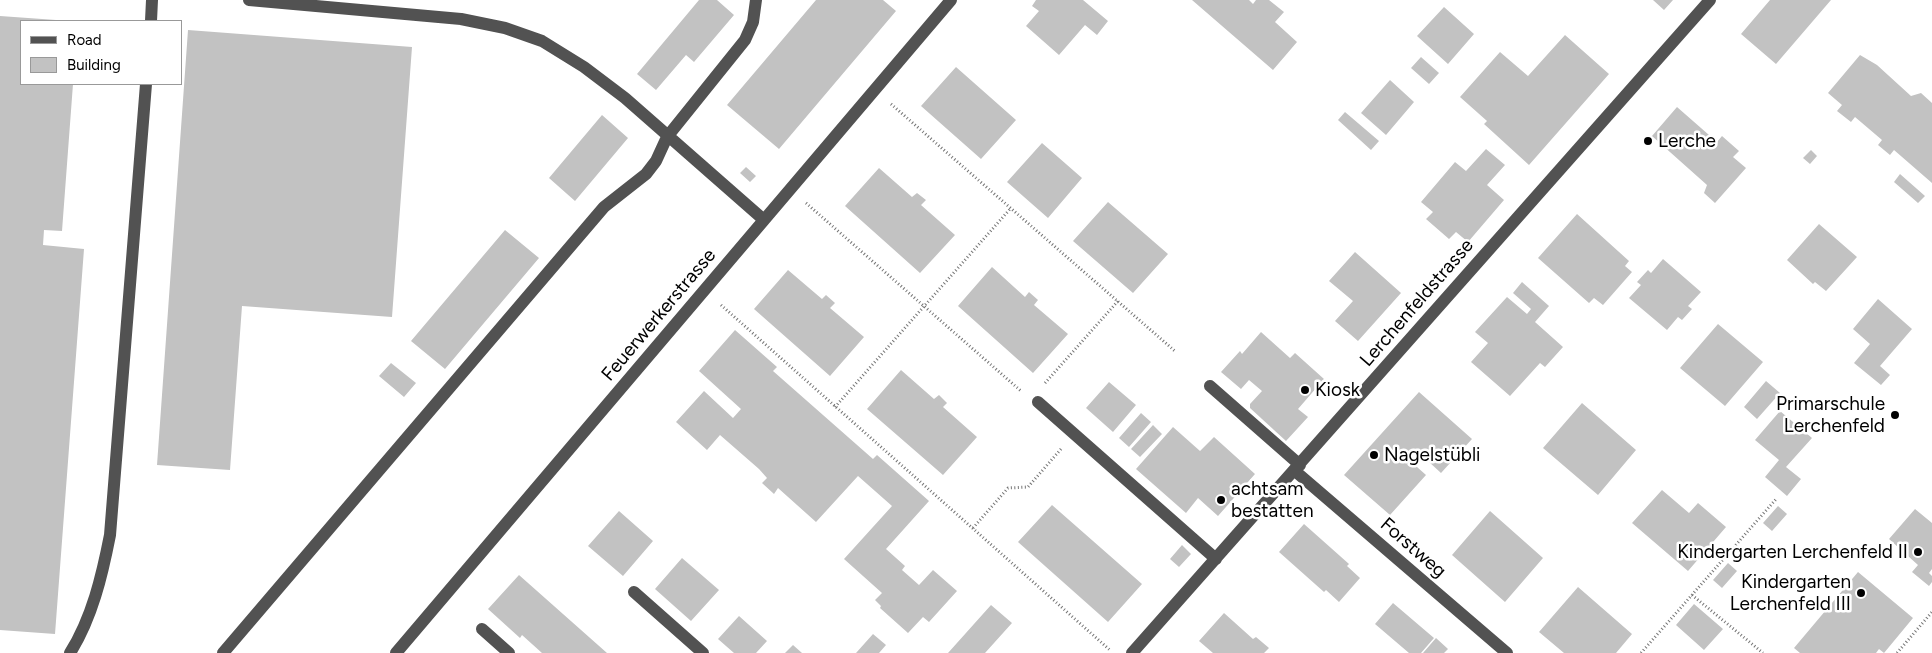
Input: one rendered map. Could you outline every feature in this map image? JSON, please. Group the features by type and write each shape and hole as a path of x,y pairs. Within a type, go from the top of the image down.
{"street":[{"path":"150,20 152,0"},
{"path":"249,0 360,5 461,19 505,28 542,41 584,67 625,98 764,220"},
{"path":"223,653 604,207 646,174 656,161 667,136 745,40 753,22 756,0"},
{"name":"Feuerwerkerstrasse","path":"396,653 951,0"},
{"name":"Lerchenfeldstrasse","path":"1132,653 1710,0"},
{"path":"70,653 93,602 103,571 110,535 146,85"},
{"name":"Forstweg","path":"1210,386 1297,468 1507,653"},
{"path":"1034,401 1074,433 1216,559"},
{"path":"634,592 703,653"},
{"path":"482,629 509,653"}],"path":[{"path":"874,90 1176,352"},
{"path":"790,189 1034,401 1118,302"},
{"path":"835,407 1011,208"},
{"path":"704,291 1113,653"},
{"path":"972,528 1008,488 1028,487 1074,433"},
{"path":"1641,653 1777,498"},
{"path":"1692,595 1763,653"},
{"path":"1897,653 1932,612"}],"building":[{"path":"699,0 717,0 734,15 694,62 686,55 656,90 637,74"},
{"path":"816,0 883,0 896,11 779,149 727,105"},
{"path":"1036,0 1083,0 1108,21 1097,35 1085,25 1059,55 1026,26 1039,11 1032,6"},
{"path":"1192,0 1249,0 1253,4 1256,0 1269,0 1284,12 1275,22 1297,42 1273,70"},
{"path":"1653,0 1673,0 1664,10"},
{"path":"1770,0 1831,0 1776,64 1741,34"},
{"path":"1444,7 1474,34 1448,64 1417,36"},
{"path":"0,16 56,20 20,20 20,85 73,85 62,231 44,230 43,245 84,249 55,634 0,630"},
{"path":"188,30 412,47 392,317 242,306 230,470 157,465"},
{"path":"1565,35 1609,74 1529,165 1484,124 1487,121 1460,97 1500,52 1528,76"},
{"path":"1860,55 1877,65 1911,96 1921,93 1932,103 1932,183 1894,150 1890,155 1878,145 1882,140 1855,117 1851,122 1837,111 1842,105 1828,93"},
{"path":"1421,57 1439,73 1429,84 1411,68"},
{"path":"956,67 1016,120 981,159 921,106"},
{"path":"1390,80 1414,102 1386,135 1361,113"},
{"path":"1677,107 1717,142 1722,136 1739,151 1733,157 1746,168 1715,203 1704,193 1707,185 1652,136"},
{"path":"1345,112 1379,141 1371,150 1338,120"},
{"path":"602,115 628,138 575,201 549,178"},
{"path":"1042,143 1082,178 1048,218 1007,182"},
{"path":"1486,149 1505,165 1487,185 1504,200 1468,242 1456,232 1449,239 1426,219 1433,212 1421,202 1455,162 1466,171"},
{"path":"1811,150 1817,156 1810,164 1803,158"},
{"path":"746,167 756,176 750,182 740,173"},
{"path":"879,168 912,197 917,193 926,200 921,205 955,235 920,273 845,206"},
{"path":"1900,174 1925,196 1918,203 1894,182"},
{"path":"1108,202 1168,254 1133,293 1073,241"},
{"path":"1577,214 1629,261 1625,266 1632,272 1603,305 1594,298 1589,303 1538,258"},
{"path":"1819,224 1857,257 1826,291 1815,282 1813,284 1787,260"},
{"path":"505,230 539,258 445,369 411,341"},
{"path":"1355,252 1401,293 1358,341 1335,321 1353,301 1329,281"},
{"path":"1663,259 1701,292 1688,306 1692,309 1682,320 1678,317 1667,330 1629,298 1641,285 1637,282 1648,270 1651,273"},
{"path":"992,267 1025,297 1029,292 1038,300 1034,305 1068,334 1033,373 958,306"},
{"path":"788,270 822,299 826,295 835,303 830,308 864,337 830,376 754,309"},
{"path":"1522,282 1549,306 1535,322 1563,347 1545,367 1540,363 1510,396 1471,362 1488,343 1475,332 1507,297 1527,314 1531,309 1513,293"},
{"path":"1878,299 1912,329 1880,366 1890,375 1881,385 1854,363 1870,344 1853,329"},
{"path":"1718,324 1763,362 1725,406 1680,368"},
{"path":"735,330 777,367 773,371 873,459 877,455 929,501 886,549 905,566 902,570 919,585 933,570 957,591 929,622 923,617 908,633 880,608 881,606 875,600 882,593 844,559 892,506 858,476 816,522 778,488 774,494 762,483 767,478 759,469 720,435 707,450 676,422 704,391 733,418 741,409 699,371"},
{"path":"1261,332 1290,358 1295,353 1324,379 1298,409 1308,417 1286,441 1250,408 1250,404 1262,391 1249,380 1241,389 1221,372 1240,351 1242,354"},
{"path":"391,363 416,383 404,397 379,376"},
{"path":"901,370 934,399 939,395 947,403 943,407 977,437 943,475 867,409"},
{"path":"1766,381 1780,393 1757,419 1744,407"},
{"path":"1109,382 1136,405 1113,432 1086,408"},
{"path":"1419,392 1472,439 1441,473 1416,450 1408,459 1426,475 1390,515 1344,475"},
{"path":"1582,403 1636,450 1598,495 1543,448"},
{"path":"1780,411 1812,438 1786,467 1801,479 1787,496 1765,477 1779,460 1755,440"},
{"path":"1141,413 1151,422 1129,447 1119,438"},
{"path":"1153,425 1162,434 1140,457 1131,449"},
{"path":"1173,427 1200,451 1214,437 1255,474 1218,516 1198,498 1186,513 1136,469"},
{"path":"1662,490 1689,513 1698,503 1726,527 1688,571 1632,523"},
{"path":"1052,505 1142,584 1108,622 1018,542"},
{"path":"1778,506 1787,514 1772,531 1763,523"},
{"name":"Kindergarten Lerchenfeld II","path":"1915,509 1932,523 1932,569 1929,573 1932,576 1932,582 1929,586 1912,572 1918,565 1889,539"},
{"path":"619,511 653,541 623,576 588,546"},
{"path":"1490,511 1543,558 1505,602 1452,555"},
{"path":"1304,524 1349,564 1347,566 1360,578 1339,602 1326,590 1324,592 1279,552"},
{"path":"1182,545 1191,554 1179,567 1170,559"},
{"path":"682,558 719,590 691,621 655,589"},
{"path":"1728,563 1737,571 1722,588 1713,580"},
{"name":"Kindergarten Lerchenfeld III","path":"1858,572 1913,618 1884,653 1879,649 1876,653 1800,653 1794,648"},
{"path":"519,575 607,653 542,653 522,635 520,638 488,609"},
{"path":"1578,587 1632,634 1616,653 1564,653 1539,632"},
{"path":"1393,603 1434,638 1421,653 1409,653 1375,624"},
{"path":"1694,604 1723,629 1704,650 1676,625"},
{"path":"991,605 1012,623 985,653 948,653"},
{"path":"1224,613 1253,639 1256,637 1269,648 1264,653 1213,653 1199,641"},
{"path":"739,616 767,641 756,653 734,653 718,639"},
{"path":"873,634 886,645 879,653 856,653"},
{"path":"1436,638 1448,649 1444,653 1423,653"},
{"path":"793,645 802,653 785,653"}],"place":[{"name":"Lerche","path":"1648,141"},
{"name":"Kiosk","path":"1305,390"},
{"name":"Primarschule Lerchenfeld","path":"1895,415"},
{"name":"Nagelstübli","path":"1374,455"},
{"name":"achtsam bestatten","path":"1221,500"},
{"name":"Kindergarten Lerchenfeld II","path":"1918,552"},
{"name":"Kindergarten Lerchenfeld III","path":"1861,593"}]}
